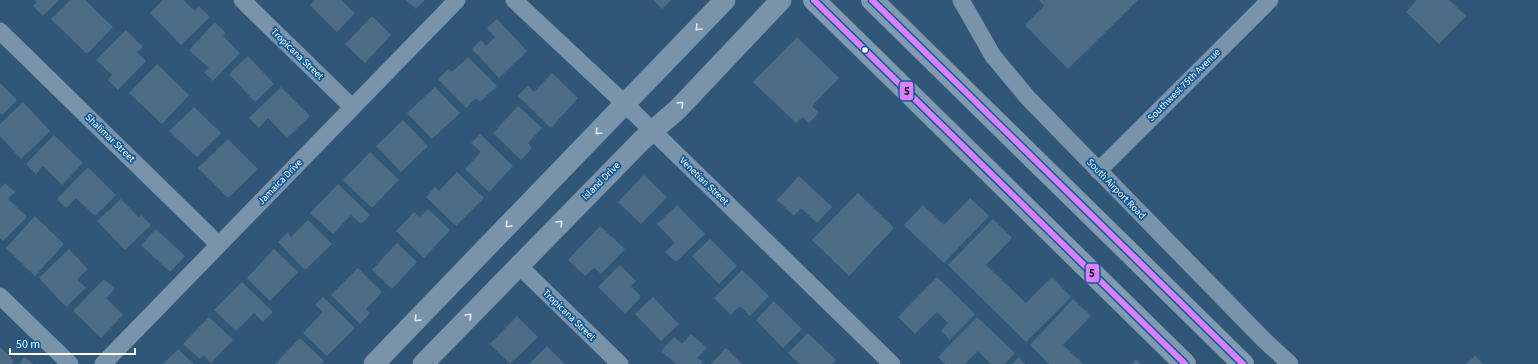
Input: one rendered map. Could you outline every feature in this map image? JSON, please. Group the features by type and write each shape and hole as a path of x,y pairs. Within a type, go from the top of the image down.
{"main road":[{"path":"814,0 1185,364"},
{"path":"872,0 1242,364"}],"street":[{"name":"Tropicana Street","path":"242,0 352,107"},
{"name":"Jamaica Drive","path":"103,364 458,0"},
{"name":"Venetian Street","path":"514,0 625,104 892,364"},
{"path":"374,364 725,0"},
{"name":"Island Drive","path":"423,364 518,265 653,131 678,109 781,0"},
{"name":"South Airport Road","path":"961,0 993,56 1045,116 1263,339 1290,364"},
{"name":"Southwest 75th Avenue","path":"1098,170 1270,0"},
{"name":"Shalimar Street","path":"0,31 220,245"},
{"name":"Tropicana Street","path":"518,265 620,364"},
{"path":"0,296 70,364"}],"building":[{"path":"35,0 59,0 43,16 33,6 37,2"},
{"path":"70,0 85,0 113,27 87,54 51,19"},
{"path":"163,0 184,0 194,11 199,6 210,17 181,45 150,13"},
{"path":"315,0 341,0 355,13 337,32 310,5"},
{"path":"406,0 425,0 416,9"},
{"path":"653,0 671,0 662,9"},
{"path":"1039,0 1138,0 1068,69 1025,25 1044,6"},
{"path":"1417,0 1449,0 1466,16 1439,44 1406,12"},
{"path":"372,16 391,35 365,63 345,44"},
{"path":"497,19 527,51 499,78 472,49 481,40 486,46 495,37 487,28"},
{"path":"215,22 226,33 223,36 240,53 213,81 204,72 209,68 189,50"},
{"path":"126,30 143,47 137,52 146,61 118,90 108,80 112,75 96,60"},
{"path":"797,37 839,78 812,106 819,113 809,123 802,117 796,123 753,82"},
{"path":"248,56 274,84 255,102 229,74"},
{"path":"468,57 497,86 480,102 476,98 466,108 438,79 448,69 452,72"},
{"path":"157,64 189,95 162,124 129,93"},
{"path":"552,73 578,98 551,128 518,96 528,85 534,92"},
{"path":"0,83 17,100 2,115 0,113"},
{"path":"281,87 310,116 287,138 268,118 259,128 249,118"},
{"path":"435,87 460,113 432,139 407,113"},
{"path":"23,102 50,131 21,159 0,136 0,124"},
{"path":"518,106 542,128 528,143 532,148 521,160 493,133"},
{"path":"194,107 221,133 197,157 169,131"},
{"path":"403,120 428,146 401,172 376,146"},
{"path":"480,134 513,166 489,192 465,169 481,152 471,143"},
{"path":"54,135 83,163 62,185 43,166 36,174 26,164"},
{"path":"228,139 258,169 228,198 198,168"},
{"path":"370,152 399,180 372,208 343,180"},
{"path":"88,167 116,195 95,216 76,198 66,208 57,199"},
{"path":"457,172 484,198 456,226 426,197 435,187 439,191"},
{"path":"644,175 667,197 641,224 618,202"},
{"path":"799,176 832,207 817,223 801,208 794,216 777,200"},
{"path":"5,183 15,192 8,199 27,217 3,241 0,238 0,189"},
{"path":"338,184 370,215 361,224 351,215 333,234 310,213"},
{"path":"858,193 894,228 849,276 812,240"},
{"path":"970,198 989,216 944,263 904,225 923,205 944,225"},
{"path":"121,199 139,218 141,215 151,225 125,250 97,221"},
{"path":"677,205 705,234 676,262 665,252 675,243 657,224"},
{"path":"428,209 450,230 424,258 396,231 414,212 420,217"},
{"path":"35,216 64,244 35,276 6,248"},
{"path":"993,219 1012,238 986,265 1026,303 1052,277 1071,297 1026,342 948,265"},
{"path":"308,220 332,244 305,270 278,242 288,232 291,237"},
{"path":"600,226 625,249 601,274 594,268 585,276 568,260"},
{"path":"156,229 185,256 170,272 141,245"},
{"path":"710,239 737,266 719,284 692,256"},
{"path":"397,243 417,262 392,289 372,270"},
{"path":"69,249 88,269 77,279 86,288 66,307 39,278"},
{"path":"274,249 298,272 270,301 247,278"},
{"path":"620,265 636,281 631,286 641,297 625,314 598,287"},
{"path":"358,268 382,292 366,309 370,313 360,324 331,295"},
{"path":"742,270 769,296 750,316 740,306 731,315 714,298"},
{"path":"937,277 975,314 950,340 941,331 948,323 937,312 915,334 898,317"},
{"path":"104,279 115,289 106,298 123,315 101,338 73,311"},
{"path":"242,282 273,312 263,322 254,313 236,331 214,310"},
{"path":"323,297 355,328 327,356 303,333 323,312 315,305"},
{"path":"653,297 679,324 661,341 635,314"},
{"path":"1073,299 1091,316 1063,345 1083,364 1049,364 1030,345"},
{"path":"774,301 802,329 783,348 756,320"},
{"path":"517,316 538,337 510,364 490,344"},
{"path":"209,317 233,340 211,363 204,355 200,359 183,344"},
{"path":"977,317 1015,353 1005,364 991,364 978,351 965,364 945,364 938,357"},
{"path":"808,333 836,360 832,364 800,364 788,353"},
{"path":"691,334 707,348 697,358 703,362 701,364 676,364 661,351 674,337 682,344"},
{"path":"300,338 324,361 321,364 275,364"},
{"path":"547,346 565,364 529,364"},
{"path":"0,347 14,361 11,364 0,364"},
{"path":"726,348 742,364 711,364"},
{"path":"178,349 194,364 163,364"},
{"path":"1475,356 1483,364 1466,364"},
{"path":"25,357 33,364 19,364"},
{"path":"1018,357 1025,364 1012,364"},
{"path":"1136,359 1141,364 1132,364"}],"transit line":[{"name":"5","path":"814,0 1185,364"},
{"name":"5","path":"872,0 1243,364"}]}
